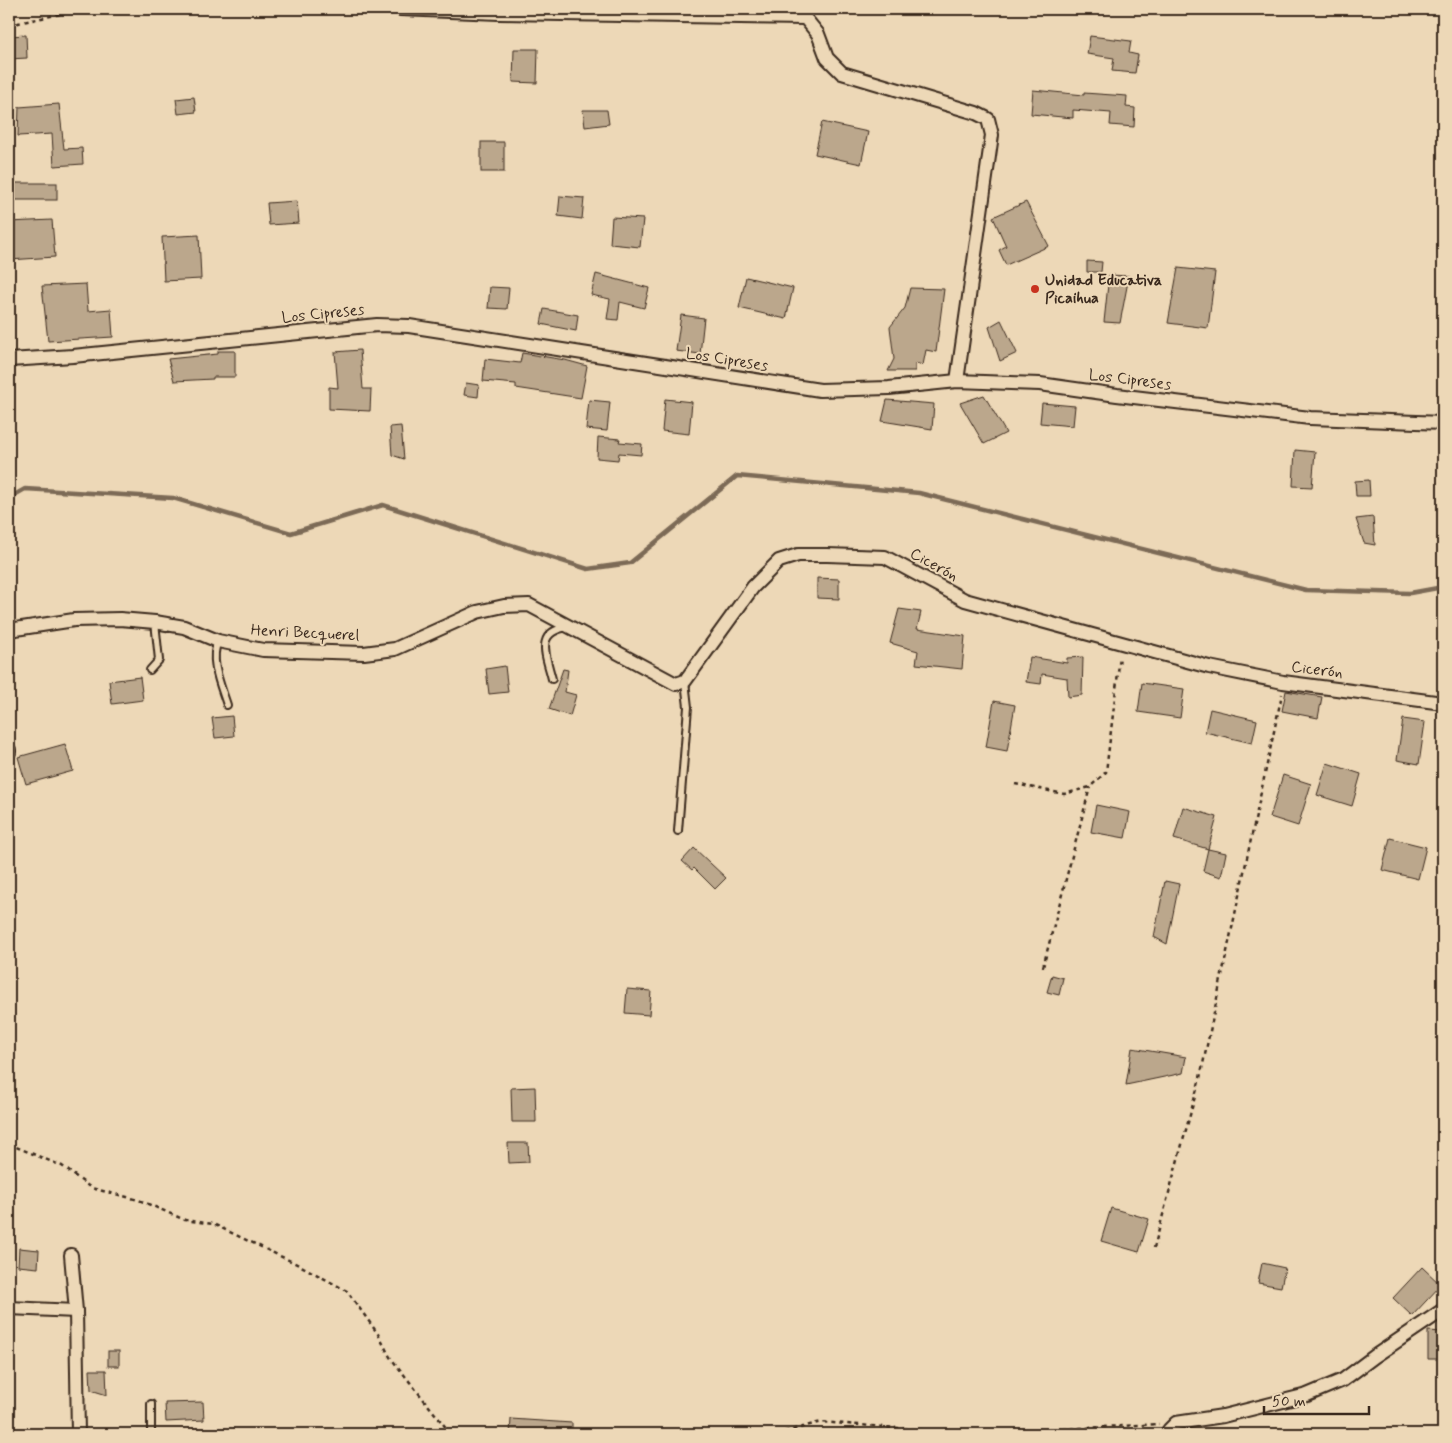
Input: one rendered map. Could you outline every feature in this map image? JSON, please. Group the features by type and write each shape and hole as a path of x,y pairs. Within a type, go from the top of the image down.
{"street":[{"path":"400,9 499,13 805,18 818,34 827,58 842,73 976,113 988,119 992,135 957,381"},
{"name":"Los Cipreses","path":"9,360 73,356 377,325 409,326 820,390 889,388 957,381 1040,384 1310,418 1443,423"},
{"name":"Cicerón","path":"685,681 753,588 779,561 798,555 885,557 965,600 1210,667 1283,682 1443,703"},
{"name":"Henri Becquerel","path":"9,630 74,620 120,619 184,627 218,641 263,650 364,653 395,649 477,612 504,606 529,605 569,627"},
{"path":"569,627 676,684 685,681"},
{"path":"71,1254 76,1311 78,1434"},
{"path":"9,1308 76,1311"},
{"path":"1174,1429 1307,1394 1343,1380 1443,1310"}],"lane":[{"path":"150,670 159,660 155,622"},
{"path":"552,679 545,640 551,632 569,627"},
{"path":"218,641 214,649 215,662 227,705"},
{"path":"678,831 688,707 685,681"},
{"path":"151,1404 152,1434"}],"path":[{"path":"9,25 65,12 94,9"},
{"path":"104,9 162,9"},
{"path":"1015,784 1064,794 1090,787 1106,772 1122,642"},
{"path":"1154,1248 1200,1078 1278,715 1283,682"},
{"path":"1043,967 1090,787"},
{"path":"9,1144 62,1166 91,1188 139,1200 185,1220 214,1224 303,1267 347,1291 378,1334 390,1357 451,1434"},
{"path":"777,1434 821,1422 973,1434 1174,1429"}],"building":[{"path":"26,35 27,58 9,59 9,36"},
{"path":"1090,36 1131,41 1129,53 1138,55 1135,73 1112,71 1114,58 1087,54"},
{"path":"514,49 538,49 537,83 513,82"},
{"path":"1033,90 1084,95 1084,93 1127,96 1126,107 1135,108 1134,127 1110,125 1111,113 1073,110 1073,118 1031,114"},
{"path":"194,97 196,112 178,114 176,99"},
{"path":"59,104 64,149 82,148 83,164 54,166 52,134 18,136 19,107"},
{"path":"583,110 607,110 609,124 585,127"},
{"path":"822,122 868,132 861,164 815,154"},
{"path":"481,142 504,142 504,172 481,172"},
{"path":"10,183 57,183 57,200 10,200"},
{"path":"560,196 584,198 582,219 558,216"},
{"path":"297,201 299,223 269,225 267,203"},
{"path":"1026,202 1049,246 1006,265 999,250 1006,246 993,217"},
{"path":"612,217 643,219 640,247 610,244"},
{"path":"52,220 55,257 9,260 9,222"},
{"path":"199,235 201,279 164,281 162,237"},
{"path":"1087,261 1102,262 1101,272 1087,272"},
{"path":"1178,268 1215,272 1208,328 1168,323"},
{"path":"596,274 649,288 644,308 620,302 618,320 607,319 610,299 591,295"},
{"path":"1109,275 1129,276 1120,323 1104,322"},
{"path":"746,277 793,288 786,319 739,308"},
{"path":"86,284 88,311 111,309 113,337 48,341 42,286"},
{"path":"490,287 509,288 507,309 488,308"},
{"path":"910,288 944,289 936,352 926,350 923,365 915,363 915,371 888,371 894,359 890,327 905,308"},
{"path":"544,309 578,315 576,331 541,324"},
{"path":"681,315 704,318 700,354 676,351"},
{"path":"1001,320 1017,353 1000,361 989,327"},
{"path":"360,350 363,389 371,389 370,411 329,409 329,387 338,388 335,352"},
{"path":"218,351 235,351 235,377 174,381 168,359 218,354"},
{"path":"522,353 565,360 587,366 581,398 516,388 516,384 483,381 485,359 520,363"},
{"path":"466,383 479,385 478,397 464,395"},
{"path":"984,395 1006,433 984,444 960,403"},
{"path":"665,399 692,402 689,434 662,431"},
{"path":"589,400 610,402 607,431 586,429"},
{"path":"887,400 934,404 932,429 882,421"},
{"path":"1042,403 1075,406 1073,426 1040,423"},
{"path":"401,426 404,459 392,455 390,427"},
{"path":"598,437 620,439 619,442 642,444 641,455 619,453 618,460 597,458"},
{"path":"1295,450 1315,452 1312,487 1293,486"},
{"path":"1369,480 1370,496 1356,496 1355,481"},
{"path":"1373,517 1375,545 1364,543 1356,519"},
{"path":"817,578 839,579 839,599 817,598"},
{"path":"899,609 921,612 917,629 965,636 962,669 916,664 918,651 890,643"},
{"path":"1030,657 1067,663 1067,658 1083,657 1082,695 1068,697 1067,678 1042,674 1041,684 1026,682"},
{"path":"505,666 508,692 489,694 486,669"},
{"path":"563,669 568,670 565,692 576,695 570,716 549,709"},
{"path":"140,677 143,700 112,704 109,681"},
{"path":"1142,683 1184,689 1180,718 1138,712"},
{"path":"1286,691 1322,697 1318,718 1282,711"},
{"path":"994,701 1015,705 1007,751 986,747"},
{"path":"1210,709 1257,720 1252,743 1205,732"},
{"path":"232,716 234,736 215,738 212,718"},
{"path":"1403,719 1425,722 1419,764 1397,760"},
{"path":"65,744 73,771 26,784 18,757"},
{"path":"1327,763 1361,774 1352,806 1317,795"},
{"path":"1283,775 1311,784 1298,826 1270,817"},
{"path":"1096,805 1130,812 1125,838 1091,832"},
{"path":"1183,807 1217,817 1208,849 1174,839"},
{"path":"1390,838 1426,847 1418,879 1382,870"},
{"path":"694,848 726,878 715,889 694,868 692,870 682,861"},
{"path":"1208,849 1226,853 1221,877 1203,871"},
{"path":"1165,881 1179,884 1167,944 1154,937"},
{"path":"1052,975 1063,978 1059,995 1047,992"},
{"path":"627,989 651,991 649,1015 625,1013"},
{"path":"1132,1048 1186,1057 1183,1073 1126,1085"},
{"path":"535,1087 536,1122 512,1122 511,1088"},
{"path":"508,1143 528,1143 529,1162 509,1163"},
{"path":"1111,1208 1149,1219 1139,1252 1101,1241"},
{"path":"19,1248 39,1250 38,1268 18,1266"},
{"path":"1262,1263 1285,1268 1281,1287 1258,1283"},
{"path":"1422,1267 1441,1285 1412,1316 1393,1298"},
{"path":"1428,1331 1443,1332 1443,1359 1428,1359"},
{"path":"108,1351 119,1351 119,1366 108,1366"},
{"path":"90,1370 106,1370 107,1395 91,1390"},
{"path":"203,1402 204,1420 166,1422 165,1403"},
{"path":"511,1419 572,1423 572,1434 510,1434"}],"waterway":[{"path":"9,498 25,489 173,498 291,533 383,505 588,569 630,563 737,476 919,493 1306,590 1410,593 1443,587"}],"place":[{"name":"Unidad Educativa Picaihua","path":"1035,289"}]}
